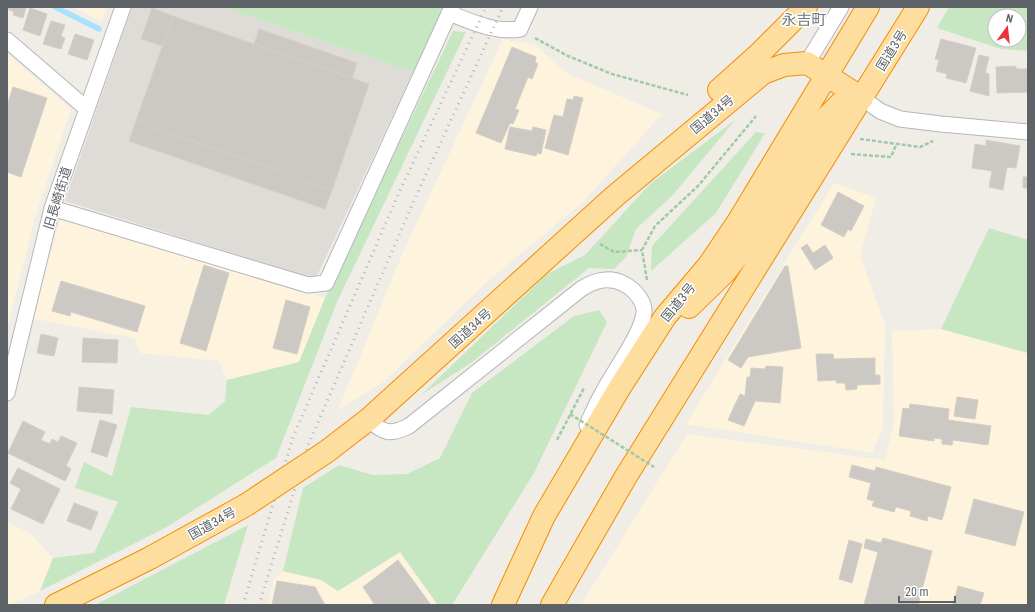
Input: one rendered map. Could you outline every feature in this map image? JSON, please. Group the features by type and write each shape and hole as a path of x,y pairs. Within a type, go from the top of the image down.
{"highway":[{"path":"615,196 668,136 758,55 806,7"},
{"name":"国道3号","path":"503,605 544,516 620,387 665,317 709,265 738,222 868,7"},
{"name":"国道3号","path":"552,605 621,484 918,7"},
{"path":"807,63 862,98"},
{"name":"国道34号","path":"56,605 150,558 246,505 326,452 369,419 615,196 763,73 784,65 807,63"},
{"path":"620,387 661,335 725,272 744,246 828,116 841,103 862,98"}],"street":[{"name":"旧長崎街道","path":"7,393 13,346 52,208 123,7"},
{"path":"52,208 308,285 326,283 450,10 478,24 507,31 520,29 530,7"},
{"path":"807,63 841,7"},
{"path":"7,40 87,109"},
{"path":"862,98 880,111 900,119 1028,132"},
{"path":"369,419 377,428 387,432 399,431 409,426 591,282 602,279 624,284 641,300 644,312 641,323 602,393 544,516"}],"path":[{"path":"520,29 568,56 612,74 688,95"},
{"path":"647,280 642,250 655,226 698,186 756,116"},
{"path":"860,139 920,147 938,138 941,124"},
{"path":"848,154 891,157 896,145"},
{"path":"600,244 614,252 642,250"},
{"path":"557,440 584,388"},
{"path":"570,414 654,467"}],"shaded area":[{"path":"73,7 107,7 102,22"},
{"path":"132,7 222,7 413,72 317,276 302,275 65,201"},
{"path":"503,39 535,45 568,74 662,114 582,203 488,281 382,383 338,410 404,250"},
{"path":"7,54 71,109 35,218 7,329"},
{"path":"834,183 876,198 860,256 885,324 883,429 872,453 686,424"},
{"path":"61,219 325,298 299,362 227,380 219,361 140,353 134,338 31,318"},
{"path":"941,329 1028,353 1028,605 581,605 687,434 885,460 894,423 892,331"},
{"path":"7,522 30,533 53,558 40,591 9,605 7,605"},
{"path":"400,552 437,604 451,605 268,605 274,579 283,571 321,580 338,591"}],"green space":[{"path":"222,7 445,7 413,72"},
{"path":"949,7 1028,7 1028,51 998,48 1027,48 1027,8 987,8 987,44 937,28"},
{"path":"453,31 466,32 337,302 276,458 165,528 40,591 53,558 94,553 118,502 75,488 84,462 112,476 131,407 209,415 225,401 227,380 299,362 325,298"},
{"path":"735,120 673,195 636,229 626,257 614,269 589,268 471,363 421,395 547,274 585,255 650,184"},
{"path":"756,132 765,133 716,213 651,271 652,246"},
{"path":"989,228 1028,240 1028,353 941,329"},
{"path":"599,310 607,322 534,473 452,605 437,604 400,552 338,591 321,580 283,571 303,488 339,465 373,475 407,474 440,458 472,393 574,316"},
{"path":"248,525 224,605 95,605"}],"building":[{"path":"8,7 26,7 23,18 13,15 14,12 8,9"},
{"path":"30,8 47,14 40,36 23,30"},
{"path":"152,8 173,16 162,46 141,39"},
{"path":"173,16 369,84 332,190 136,121"},
{"path":"51,21 65,25 61,36 65,38 61,49 43,44"},
{"path":"259,29 357,63 352,78 254,44"},
{"path":"75,34 94,40 87,60 68,54"},
{"path":"941,39 976,48 966,83 946,78 947,74 936,71 939,60 935,59"},
{"path":"512,47 536,57 535,62 538,64 532,79 528,77 515,109 519,110 513,124 510,123 501,143 476,133"},
{"path":"979,55 989,57 985,73 989,74 989,96 970,91"},
{"path":"1016,66 1016,69 1028,69 1028,92 997,93 996,67"},
{"path":"13,87 47,98 21,177 7,172 7,106"},
{"path":"574,96 583,98 568,155 545,148 554,115 563,117 567,99 573,100"},
{"path":"136,121 332,190 325,209 129,141"},
{"path":"510,127 532,131 533,127 546,130 541,154 537,153 536,156 505,149"},
{"path":"986,140 1020,146 1016,168 1007,167 1003,190 989,187 992,171 972,168 975,144 986,146"},
{"path":"1023,177 1028,177 1028,188 1023,188"},
{"path":"838,192 864,206 851,231 848,229 844,237 821,225"},
{"path":"807,244 813,253 825,245 833,258 815,270 801,248"},
{"path":"204,265 229,273 206,351 180,343"},
{"path":"785,266 788,266 801,348 748,357 741,368 728,360"},
{"path":"61,281 145,306 137,332 71,312 70,316 52,311"},
{"path":"286,300 310,307 297,354 273,348"},
{"path":"41,334 58,338 54,356 37,353"},
{"path":"83,338 118,340 117,363 82,362"},
{"path":"816,354 833,354 834,359 875,358 875,375 880,375 880,384 857,385 857,389 846,390 845,383 836,383 836,380 818,381"},
{"path":"766,366 783,367 780,403 755,401 744,426 728,420 740,394 745,396 747,377 750,377 751,368 765,369"},
{"path":"79,387 114,390 112,414 77,411"},
{"path":"957,397 978,400 975,419 954,416"},
{"path":"910,404 949,409 948,420 991,426 988,445 953,440 952,445 942,444 942,439 934,438 934,441 899,436 903,408 909,409"},
{"path":"100,420 117,425 107,457 91,452"},
{"path":"23,421 45,432 41,440 50,444 52,439 58,442 61,436 77,443 66,466 71,469 65,481 8,453"},
{"path":"852,465 875,471 876,467 951,487 942,520 928,516 927,521 910,516 911,511 896,507 894,512 872,506 874,501 867,499 871,483 849,477"},
{"path":"18,468 60,489 43,524 11,509 21,489 10,483"},
{"path":"974,499 1024,512 1015,546 965,533"},
{"path":"74,503 98,512 91,530 67,521"},
{"path":"883,538 932,551 918,605 864,605 878,552 864,548 866,539 881,543"},
{"path":"849,540 862,544 852,583 839,579"},
{"path":"398,560 431,605 375,605 363,587"},
{"path":"277,581 315,587 325,605 272,605"},
{"path":"958,586 984,593 980,605 953,605"}],"waterway":[{"path":"55,7 99,29"}],"railway":[{"path":"243,605 293,437 398,195 486,7"},
{"path":"259,605 309,443 412,205 503,7"}],"district":[{"name":"永吉町","path":"804,20"}]}
